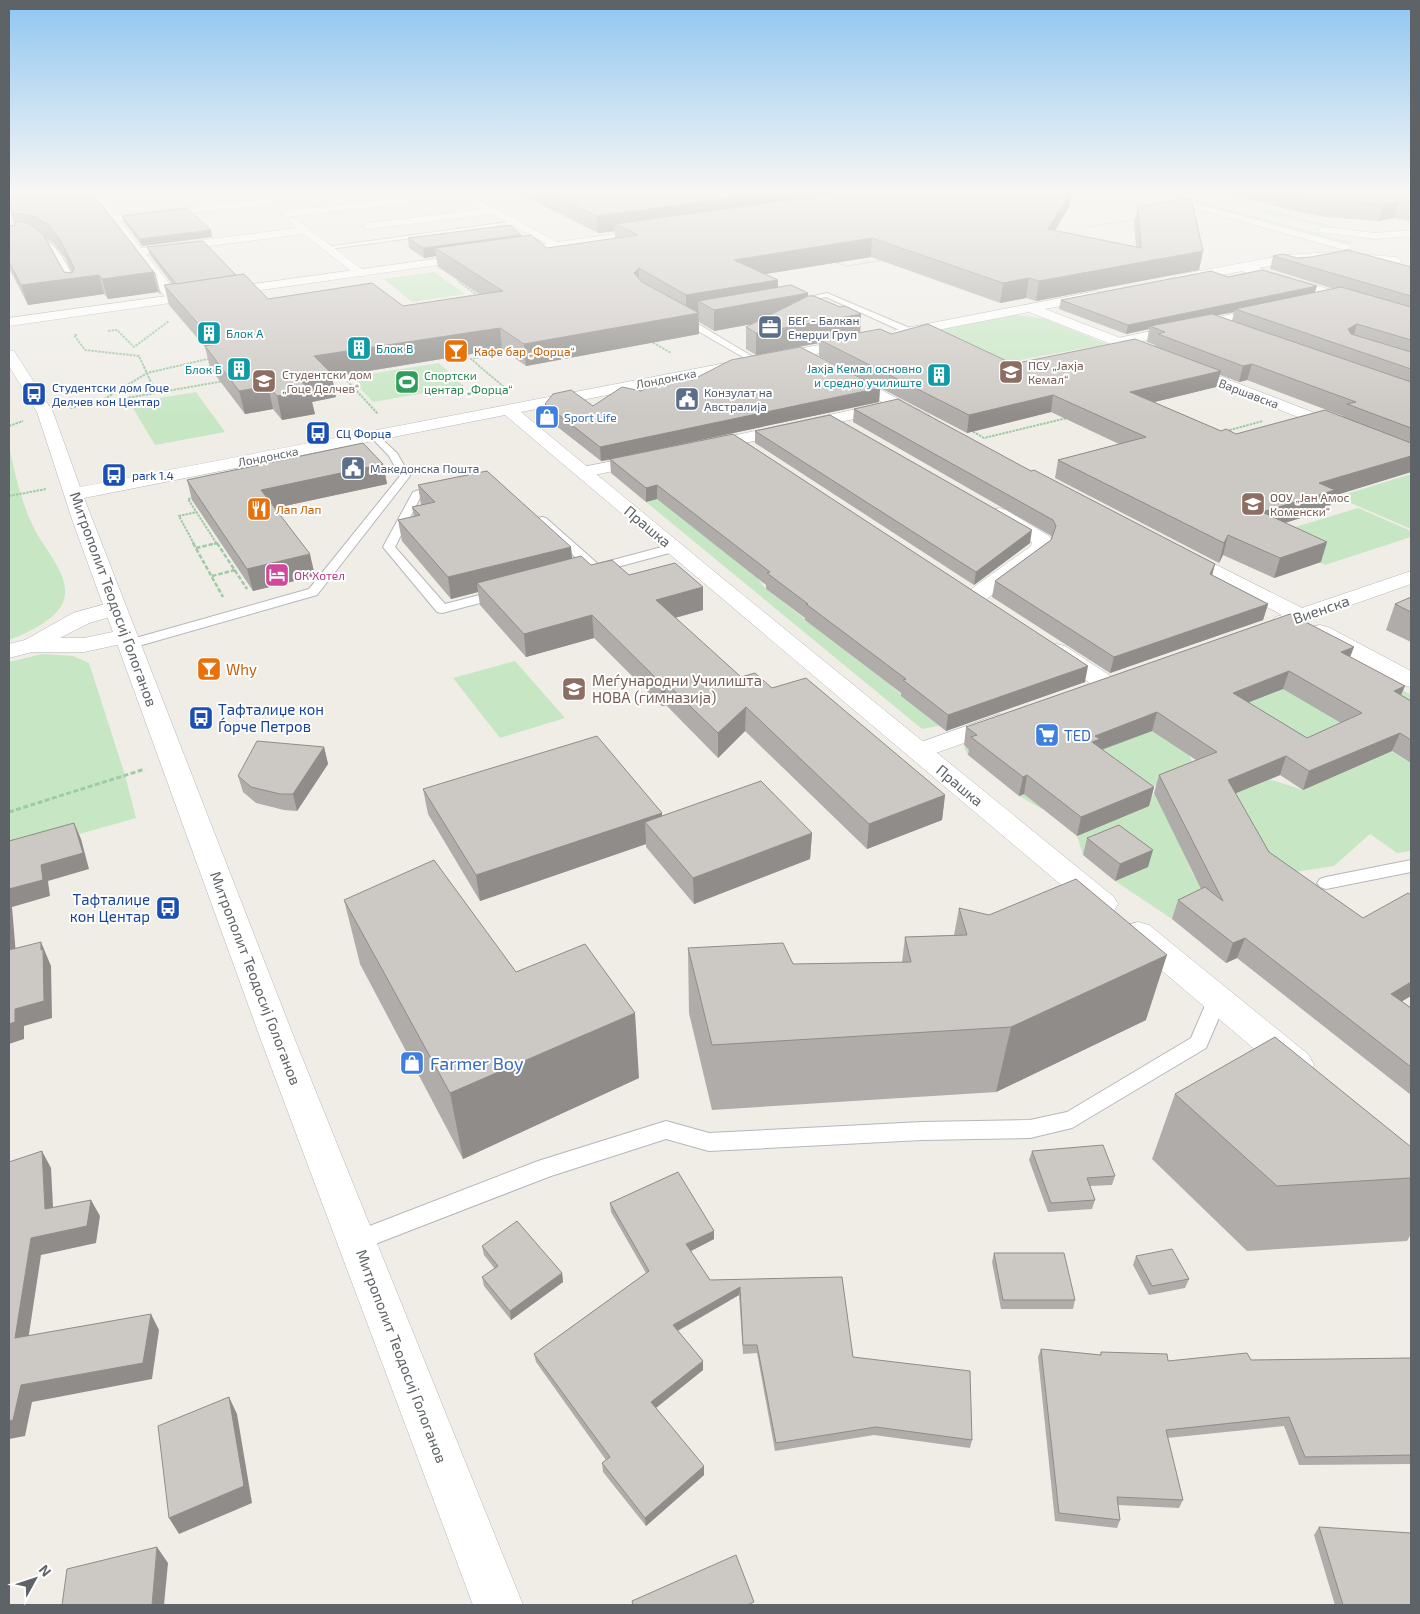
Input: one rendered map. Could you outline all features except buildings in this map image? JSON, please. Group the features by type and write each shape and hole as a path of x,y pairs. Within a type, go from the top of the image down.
{"street":[{"path":"148,265 174,298"},
{"path":"352,265 361,273"},
{"path":"9,322 416,265"},
{"path":"1168,281 1251,265"},
{"path":"1242,267 1411,318"},
{"name":"Лондонска","path":"73,489 165,476 1112,292"},
{"path":"1306,302 1337,296"},
{"path":"1118,342 1286,307"},
{"name":"Варшавска","path":"1030,308 1411,456"},
{"path":"9,312 90,311"},
{"path":"15,349 42,322 90,311"},
{"path":"1209,323 1236,332"},
{"name":"Митрополит Теодосиј Гологанов","path":"15,349 45,412 85,526 278,1040 498,1605"},
{"path":"801,353 936,425"},
{"path":"688,450 898,405"},
{"name":"Прашка","path":"508,409 1322,1086"},
{"path":"833,419 858,433"},
{"path":"736,440 761,456"},
{"path":"584,472 660,456"},
{"path":"64,463 72,470 95,476 128,478 165,476"},
{"path":"85,526 102,508 137,486 165,476"},
{"path":"975,597 1040,549 1042,540 986,506"},
{"path":"1161,543 1411,680"},
{"name":"Виенска","path":"1266,628 1411,577"},
{"path":"31,645 81,618 116,608"},
{"path":"9,650 31,645 84,645 129,640"},
{"path":"1041,640 1117,681 1080,694"},
{"path":"918,751 1017,716"}],"lane":[{"path":"61,265 75,289"},
{"path":"789,302 827,295 909,331"},
{"path":"670,312 756,361"},
{"path":"685,320 704,317"},
{"path":"129,640 313,592 361,528 405,476 393,455 374,435"},
{"path":"452,483 417,494 389,547 442,609 509,591"},
{"path":"530,510 591,570 673,548"},
{"path":"1326,883 1411,866"},
{"path":"357,1241 546,1168 666,1130 709,1142 922,1131 1030,1129 1072,1119 1200,1043 1217,999"}],"path":[{"path":"435,265 482,298 486,297"},
{"path":"100,332 117,330 134,347 169,321"},
{"path":"82,334 74,336 85,350 139,356 156,393"},
{"path":"655,339 648,340 671,353"},
{"path":"509,352 515,346"},
{"path":"504,387 470,359 518,350"},
{"path":"98,402 146,373 212,358"},
{"path":"337,370 394,431"},
{"path":"45,412 224,381"},
{"path":"1224,432 1297,412"},
{"path":"967,429 984,438 1074,416"},
{"path":"1243,427 1250,430"},
{"path":"9,496 73,489"},
{"path":"197,497 188,499 250,593"},
{"path":"197,512 179,516 224,599"},
{"path":"196,548 217,543"},
{"path":"212,576 235,570"},
{"path":"9,812 174,759"}],"green space":[{"path":"434,272 465,294 412,302 384,279"},
{"path":"1010,314 1045,319 1107,344 1009,362 931,330"},
{"name":"Спортски центар „Форца“","path":"439,363 464,386 373,402 350,377"},
{"path":"196,392 225,432 155,445 130,403"},
{"path":"9,446 26,510 35,530 61,575 65,586 65,597 60,608 49,619 30,631 9,640"},
{"path":"1411,474 1411,529 1337,497"},
{"path":"681,494 724,551 758,579 766,589 890,685 939,726 922,729 646,502"},
{"path":"1358,508 1411,531 1411,537 1325,565 1266,536"},
{"path":"1300,631 1411,695 1411,723 1347,725 1411,763 1410,851 1397,853 1370,834 1334,866 1269,876 1172,828 1194,876 1220,897 1172,919 1115,881 1147,867 1115,842 1083,855 1077,836 1167,787 1118,783 1082,793 1042,809 1019,796 1075,772 1094,758 1102,749 1213,707 1232,709 1275,692 968,755 964,748","holes":["1189,755 1374,759 1303,790 1269,779 1199,808 1199,775"]},
{"path":"42,654 73,656 89,663 125,775 136,818 9,854 9,662"},
{"path":"515,661 565,718 500,738 453,678"}],"place":[{"name":"БЕГ - Балкан Енерџи Груп","path":"770,327"},
{"name":"Блок А","path":"209,333"},
{"name":"Блок В","path":"359,348"},
{"name":"Кaфе бар „Форца“","path":"456,351"},
{"name":"Блок Б","path":"239,369"},
{"name":"ПСУ „Јахја Кемал“","path":"1011,372"},
{"name":"Јахја Кемал основно и средно училиште","path":"939,375"},
{"name":"Студентски дом „Гоце Делчев“","path":"264,381"},
{"name":"Спортски центар „Форца“","path":"407,382"},
{"name":"Студентски дом Гоце Делчев кон Центар","path":"34,394"},
{"name":"Конзулат на Австралија","path":"687,399"},
{"name":"Sport Life","path":"547,417"},
{"name":"СЦ Форца","path":"318,433"},
{"name":"Македонска Пошта","path":"353,468"},
{"name":"park 1.4","path":"114,475"},
{"name":"ООУ „Јан Амос Коменски“","path":"1253,504"},
{"name":"Лап Лап","path":"259,509"},
{"name":"ОК Хотел","path":"277,575"},
{"name":"Why","path":"209,669"},
{"name":"Меѓународни Училишта НОВА (гимназија)","path":"574,689"},
{"name":"Тафталиџе кон Ѓорче Петров","path":"201,718"},
{"name":"TED","path":"1047,735"},
{"name":"Тафталиџе кон Центар","path":"168,908"},
{"name":"Farmer Boy","path":"412,1063"}]}
